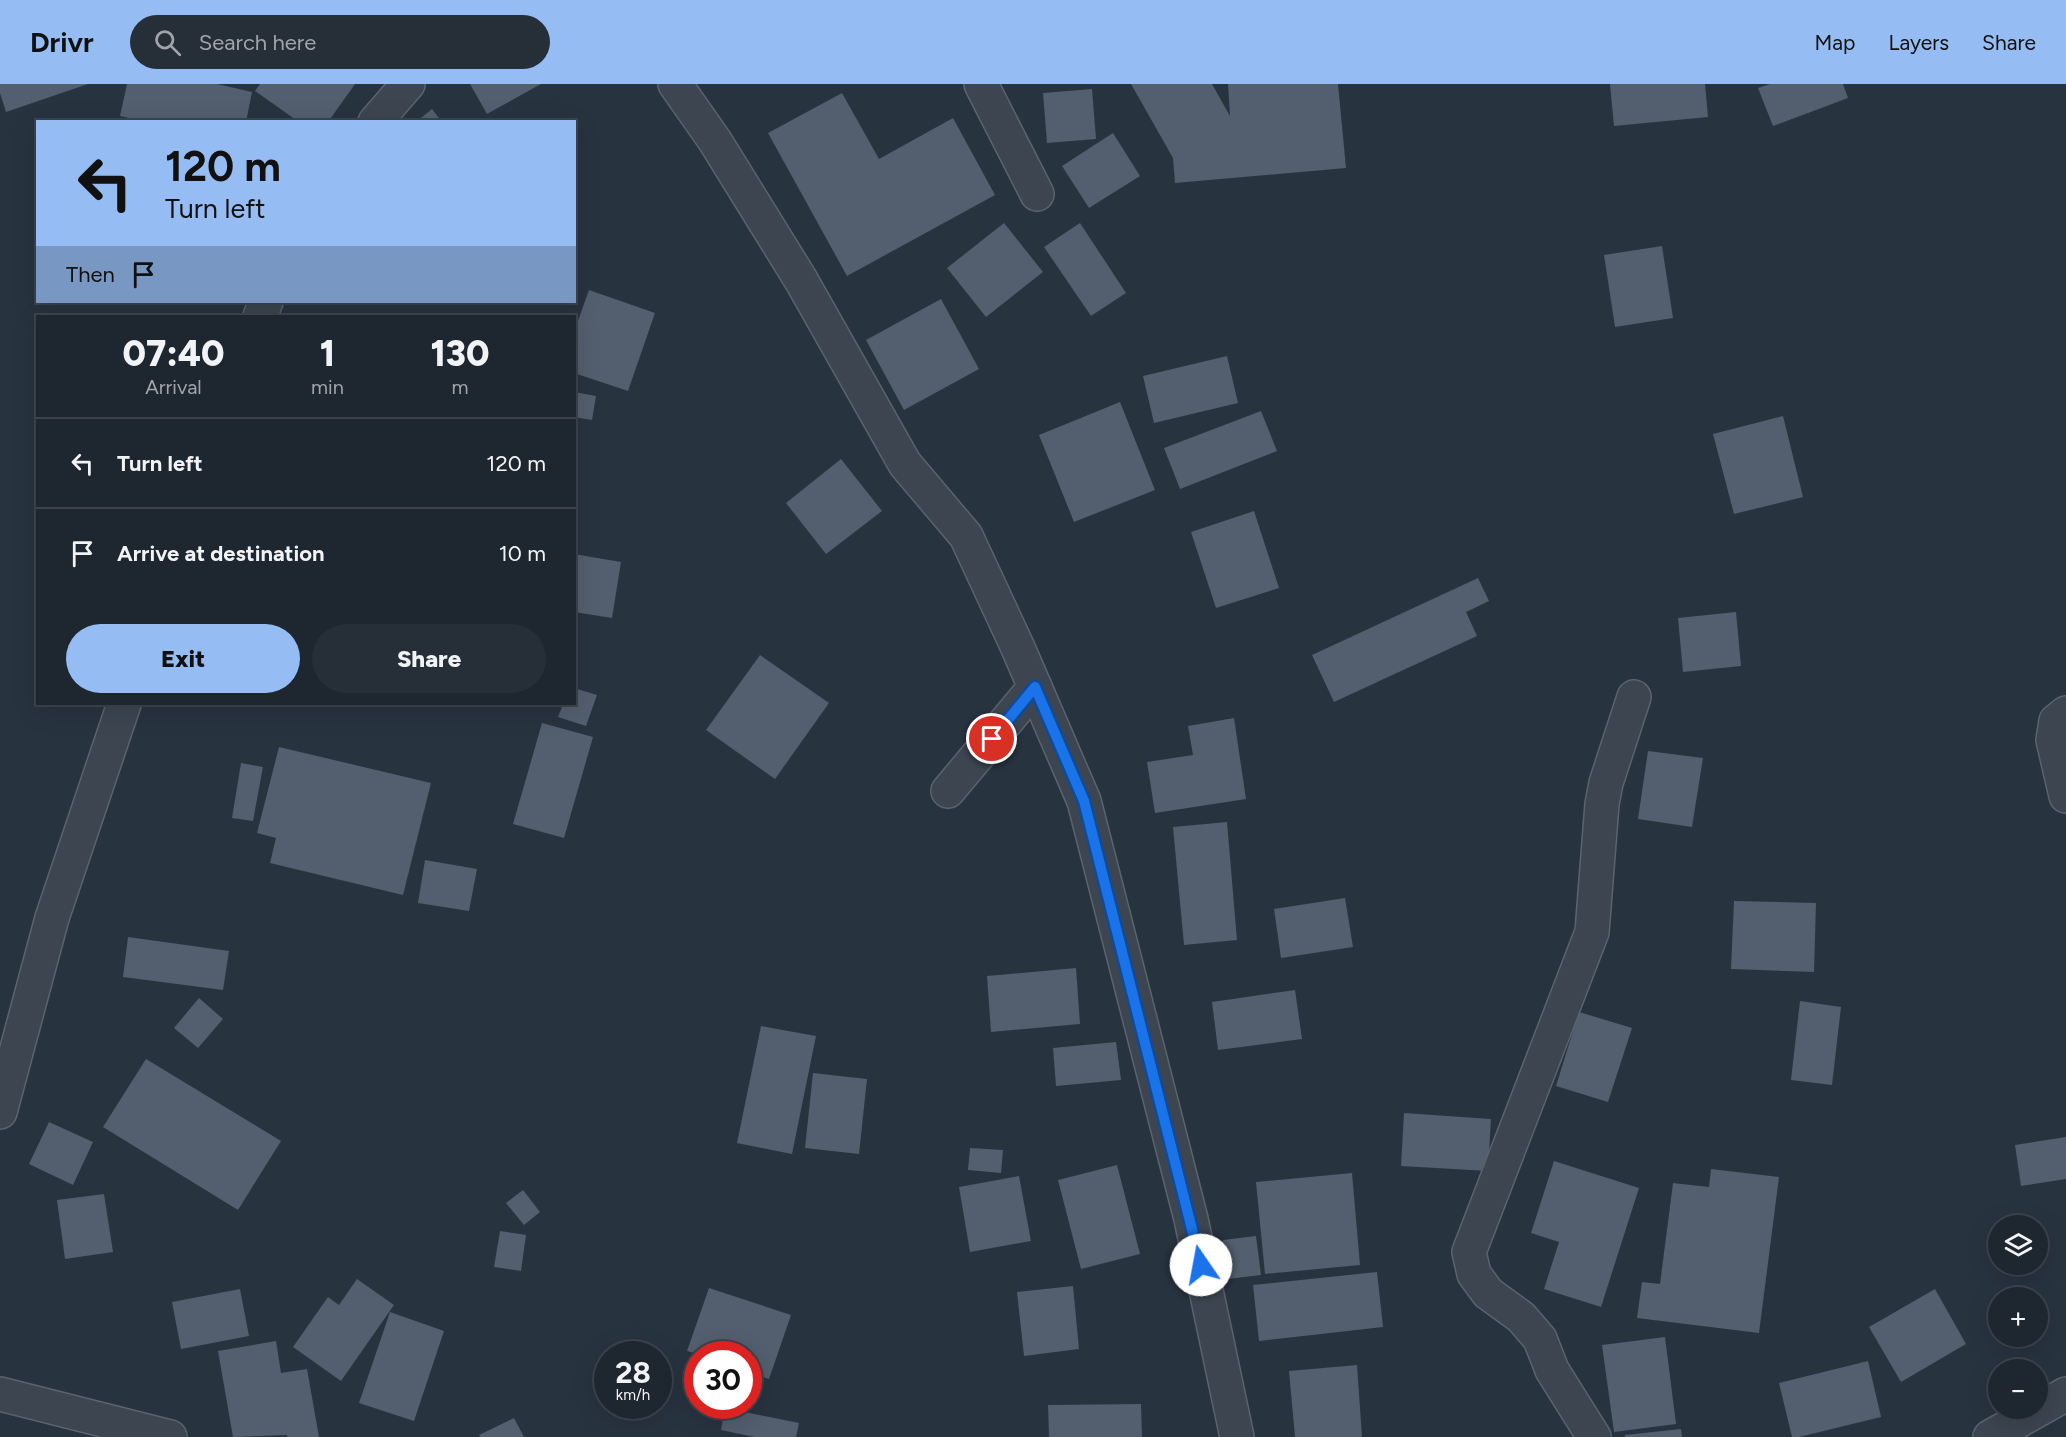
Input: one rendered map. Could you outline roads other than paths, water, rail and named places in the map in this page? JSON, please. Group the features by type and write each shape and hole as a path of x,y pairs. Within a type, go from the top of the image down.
{"street":[{"path":"377,120 408,84"},
{"path":"675,84 715,141 801,280 905,465 966,536 1084,801 1191,1219 1237,1437"},
{"path":"981,84 1037,194"},
{"path":"948,791 1035,687"},
{"path":"1594,1437 1552,1370 1540,1339 1521,1317 1488,1293 1474,1274 1469,1251 1592,932 1602,804 1606,783 1634,697"},
{"path":"0,1112 52,918 124,705"},
{"path":"2066,713 2056,721 2053,740 2066,796"},
{"path":"0,1394 170,1437"},
{"path":"1990,1437 2066,1394"}]}
